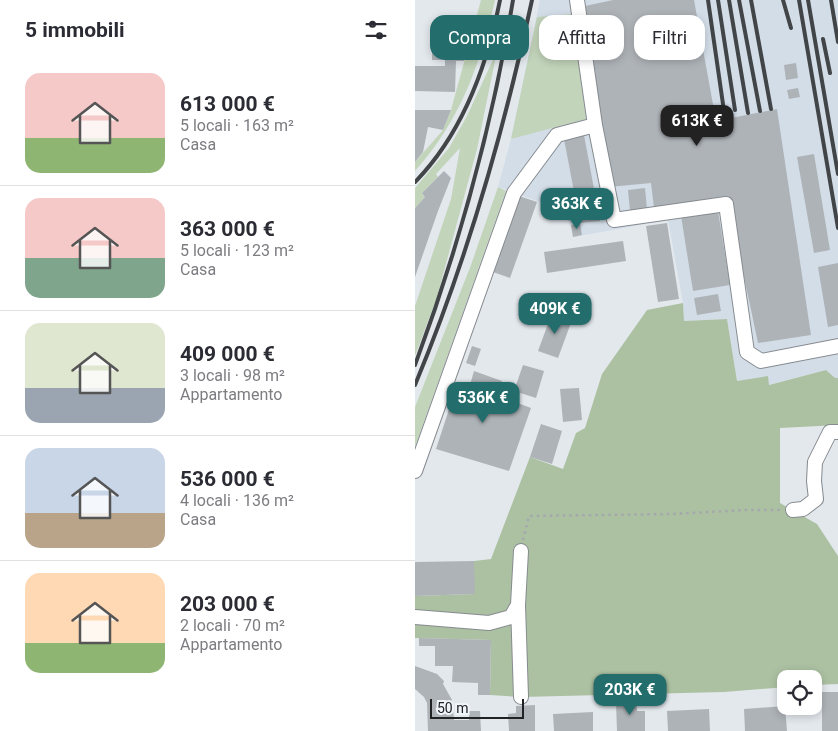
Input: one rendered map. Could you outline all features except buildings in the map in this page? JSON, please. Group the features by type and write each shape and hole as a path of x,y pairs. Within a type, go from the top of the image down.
{"street":[{"path":"577,0 595,125 614,220 726,204 747,352 761,361 838,346"},
{"path":"415,471 513,193 557,135 595,125"},
{"path":"793,510 803,509 816,499 815,462 830,432 838,432"},
{"path":"521,550 518,605 521,697"},
{"path":"415,617 489,623 511,618 518,605"}],"path":[{"path":"521,550 529,516 793,510"}],"shaded area":[{"path":"540,0 838,0 838,378 835,378 826,370 768,385 768,377 737,381 727,319 684,321 683,303 668,220 573,237 571,225 562,210 498,187 511,139"}],"green space":[{"path":"481,0 495,0 491,15 477,15"},
{"path":"537,17 539,17 539,60 578,60 586,119 511,139 529,60"},
{"path":"465,60 478,60 456,112 431,152 415,171 415,162 443,130 451,110"},
{"path":"493,60 495,60 477,149 437,297 415,356 415,306 451,199 460,148 436,174 438,177 422,193 425,197 415,208 415,188 449,148 467,116"},
{"path":"498,187 506,191 415,447 415,407 471,265"},
{"path":"683,303 684,321 727,319 737,381 768,376 769,385 826,370 835,378 838,378 838,425 780,428 780,503 817,524 838,556 838,684 822,685 822,670 777,670 777,688 724,692 521,697 490,695 491,640 415,638 415,596 474,594 474,561 491,559 530,457 563,469 576,433 585,428 602,374 647,310"}],"railway":[{"path":"415,182 447,142 471,97 488,49 500,0"},
{"path":"415,365 446,275 473,185 495,94 513,0"},
{"path":"415,385 451,291 483,195 509,98 532,0"},
{"path":"708,0 725,118"},
{"path":"718,0 735,110"},
{"path":"729,0 748,113"},
{"path":"739,0 760,111"},
{"path":"751,0 771,109"},
{"path":"783,0 791,28"},
{"path":"799,0 838,228"},
{"path":"808,0 838,174"},
{"path":"831,0 838,42"},
{"path":"823,39 830,73"}]}
